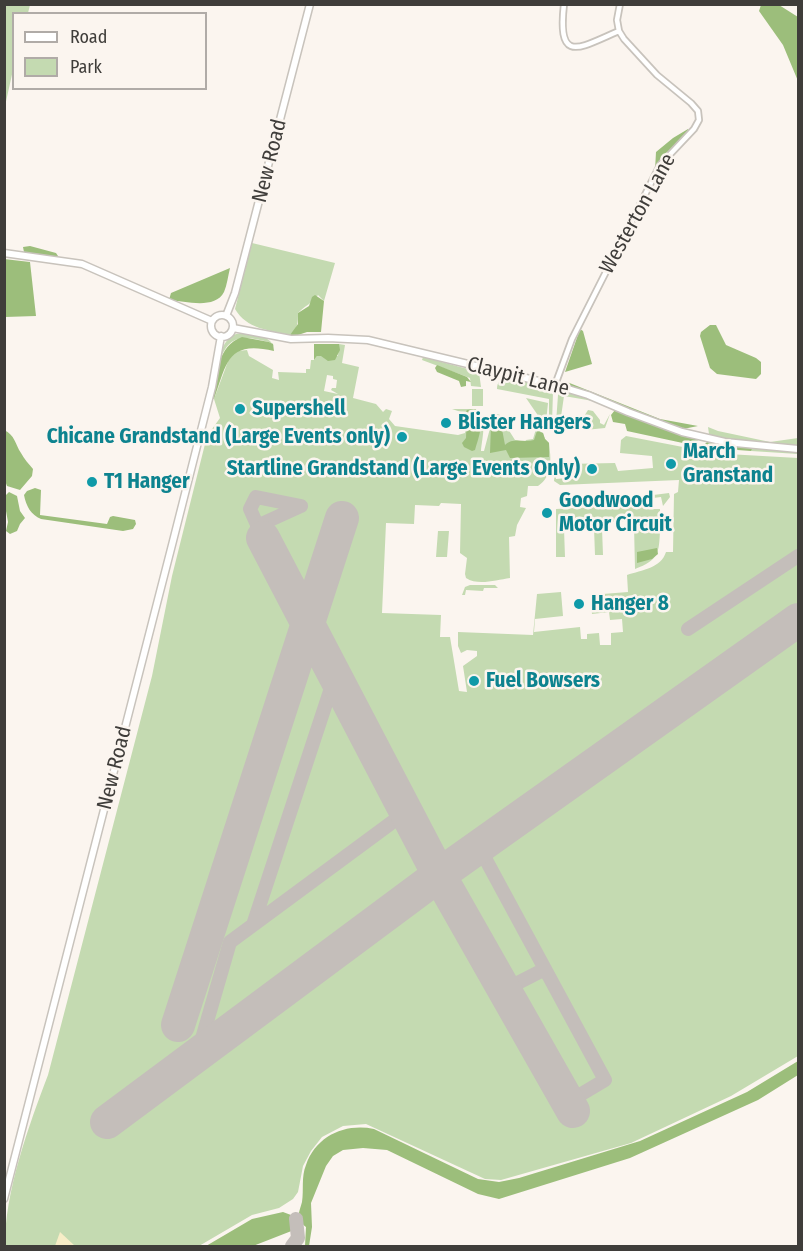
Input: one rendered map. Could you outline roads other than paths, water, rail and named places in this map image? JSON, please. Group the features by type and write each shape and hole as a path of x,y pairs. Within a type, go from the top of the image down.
{"street":[{"name":"New Road","path":"226,316 238,282 310,4"},
{"path":"564,4 563,38 571,47 580,48 619,31 617,20 620,4"},
{"name":"Westerton Lane","path":"555,385 572,339 660,165 694,129 699,120 698,111 691,103 657,75 619,31"},
{"path":"4,253 82,264 212,321"},
{"path":"217,316 226,316 232,322 233,328 227,335 221,336 213,331 212,321 217,316"},
{"name":"Claypit Lane","path":"233,328 291,339 368,340 555,385 588,395 682,432 725,441 798,449"},
{"name":"New Road","path":"4,1200 176,530 210,392 221,336"}],"place":[{"name":"Supershell","path":"240,409"},
{"name":"Blister Hangers","path":"446,423"},
{"name":"Chicane Grandstand (Large Events only)","path":"402,437"},
{"name":"March Granstand","path":"671,464"},
{"name":"Startline Grandstand (Large Events Only)","path":"592,469"},
{"name":"T1 Hanger","path":"92,482"},
{"name":"Goodwood Motor Circuit","path":"547,513"},
{"name":"Hanger 8","path":"579,604"},
{"name":"Fuel Bowsers","path":"474,681"}]}
